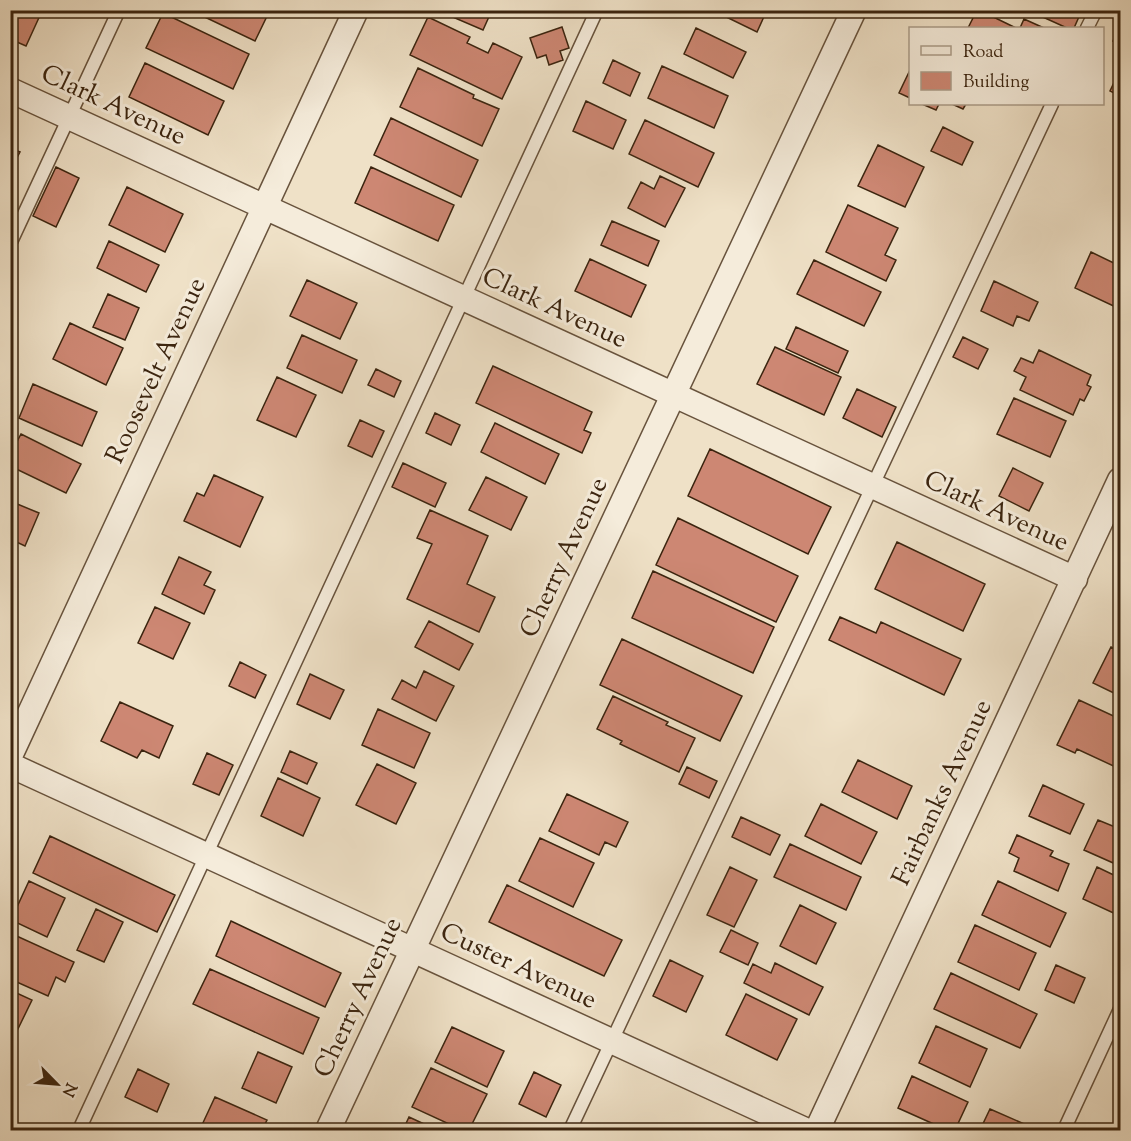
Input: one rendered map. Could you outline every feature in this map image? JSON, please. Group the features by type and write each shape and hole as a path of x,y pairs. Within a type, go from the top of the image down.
{"street":[{"name":"Roosevelt Avenue","path":"10,756 356,10"},
{"name":"Cherry Avenue","path":"328,1131 854,10"},
{"name":"Clark Avenue","path":"10,90 1075,579"},
{"name":"Fairbanks Avenue","path":"817,1131 1120,480"},
{"name":"Custer Avenue","path":"10,765 805,1131"}],"lane":[{"path":"10,244 119,10"},
{"path":"79,1131 597,10"},
{"path":"1088,27 1096,10"},
{"path":"570,1131 1052,105"},
{"path":"1064,1131 1120,1008"}],"building":[{"path":"10,10 42,11 26,46 10,39"},
{"path":"190,10 270,10 255,41"},
{"path":"441,10 492,10 483,30 441,12"},
{"path":"712,10 767,10 757,32"},
{"path":"979,10 1014,27 968,27"},
{"path":"1035,10 1082,10 1074,27 1065,27 1034,13"},
{"path":"163,13 249,54 233,89 146,48"},
{"path":"428,17 470,37 467,43 488,53 493,43 522,57 502,99 410,55"},
{"path":"1024,19 1042,27 1020,27"},
{"path":"1120,25 1120,44 1113,41"},
{"path":"562,27 569,48 560,51 563,60 549,65 546,55 537,58 530,38"},
{"path":"696,28 746,52 733,78 684,54"},
{"path":"613,60 640,73 630,96 603,83"},
{"path":"145,63 224,101 208,135 129,97"},
{"path":"662,66 728,96 714,128 648,98"},
{"path":"418,68 474,95 473,98 499,109 482,146 400,107"},
{"path":"1120,70 1120,96 1110,91"},
{"path":"909,72 909,98 899,93"},
{"path":"586,101 626,120 613,149 573,131"},
{"path":"924,105 938,105 936,110"},
{"path":"391,118 478,160 461,197 374,155"},
{"path":"645,120 714,153 698,187 629,154"},
{"path":"943,127 973,142 962,165 931,151"},
{"path":"878,145 924,167 905,207 858,186"},
{"path":"10,148 20,152 10,171"},
{"path":"56,167 79,178 56,227 33,216"},
{"path":"371,167 454,205 438,241 355,203"},
{"path":"660,176 685,188 665,227 628,208 641,182 654,189"},
{"path":"127,187 183,214 165,252 109,225"},
{"path":"848,205 898,228 885,255 896,260 886,281 826,252"},
{"path":"612,221 659,241 648,266 601,245"},
{"path":"109,241 159,265 146,292 97,268"},
{"path":"1091,252 1120,266 1120,309 1075,288"},
{"path":"590,259 646,285 631,317 575,291"},
{"path":"814,260 881,292 864,326 797,294"},
{"path":"307,280 357,303 340,339 290,316"},
{"path":"994,281 1038,302 1029,321 1017,316 1013,326 981,311"},
{"path":"108,294 139,308 125,340 93,327"},
{"path":"70,323 123,348 106,385 53,359"},
{"path":"796,327 848,351 838,373 786,349"},
{"path":"302,335 357,360 342,393 287,368"},
{"path":"963,337 988,349 978,369 953,357"},
{"path":"775,347 841,377 824,415 757,384"},
{"path":"1039,350 1091,375 1087,385 1091,387 1084,401 1080,399 1073,415 1020,390 1026,377 1014,371 1021,358 1033,363"},
{"path":"493,366 592,412 584,430 591,433 582,453 476,403"},
{"path":"376,369 401,381 394,397 368,385"},
{"path":"277,377 316,395 296,437 257,420"},
{"path":"33,384 97,412 82,446 19,418"},
{"path":"857,389 896,407 882,437 843,418"},
{"path":"1014,398 1066,421 1050,457 997,434"},
{"path":"435,413 460,425 451,445 426,433"},
{"path":"360,420 384,431 372,457 348,446"},
{"path":"495,423 559,454 545,484 481,452"},
{"path":"21,434 81,464 66,493 10,466 10,455"},
{"path":"710,449 831,507 808,554 688,496"},
{"path":"403,463 446,483 435,507 392,487"},
{"path":"1013,468 1043,483 1029,511 999,496"},
{"path":"214,475 263,497 240,547 184,521 197,493 204,496"},
{"path":"486,477 527,497 511,530 469,510"},
{"path":"10,501 39,513 25,546 10,539"},
{"path":"430,510 488,536 467,584 495,597 479,632 407,599 432,544 417,538"},
{"path":"678,518 798,576 776,622 656,565"},
{"path":"897,542 985,584 963,631 875,589"},
{"path":"179,557 211,572 204,585 215,590 204,614 162,594"},
{"path":"10,558 16,560 10,571"},
{"path":"653,571 774,627 753,673 632,618"},
{"path":"155,607 190,623 173,659 138,643"},
{"path":"840,617 876,633 881,622 961,659 944,695 829,640"},
{"path":"429,621 473,644 459,670 415,647"},
{"path":"622,639 742,696 720,741 600,685"},
{"path":"1111,647 1120,651 1120,696 1093,683"},
{"path":"240,662 266,675 255,698 229,686"},
{"path":"424,671 454,686 436,721 392,699 402,680 416,688"},
{"path":"310,674 344,690 330,719 297,704"},
{"path":"613,696 668,722 666,725 695,738 679,772 620,744 622,741 597,729"},
{"path":"1079,700 1120,719 1120,769 1077,749 1075,753 1057,745"},
{"path":"120,702 173,726 159,758 142,750 137,758 101,741"},
{"path":"378,709 430,733 414,768 362,745"},
{"path":"290,751 317,763 307,784 281,772"},
{"path":"207,753 233,765 219,795 193,784"},
{"path":"858,760 912,786 897,819 842,792"},
{"path":"377,764 416,783 396,824 356,805"},
{"path":"687,767 717,781 709,798 679,784"},
{"path":"278,778 320,798 303,836 261,816"},
{"path":"1043,785 1084,804 1070,834 1029,816"},
{"path":"567,794 628,822 616,847 605,842 599,855 549,831"},
{"path":"821,804 877,832 861,864 805,836"},
{"path":"741,817 780,835 770,855 732,837"},
{"path":"1098,820 1120,829 1120,866 1084,850"},
{"path":"1017,835 1053,851 1050,856 1069,864 1058,891 1014,871 1019,858 1009,853"},
{"path":"50,836 175,895 157,932 33,873"},
{"path":"540,838 594,863 573,907 519,881"},
{"path":"790,844 861,877 846,910 774,877"},
{"path":"730,867 757,880 734,927 707,915"},
{"path":"1097,867 1120,878 1120,916 1083,899"},
{"path":"29,881 65,898 47,937 11,920"},
{"path":"998,881 1066,913 1050,947 982,915"},
{"path":"507,885 622,940 604,976 489,922"},
{"path":"800,905 836,923 816,964 780,946"},
{"path":"96,909 123,922 104,962 77,950"},
{"path":"231,921 341,973 325,1007 216,956"},
{"path":"975,925 1036,953 1019,990 958,962"},
{"path":"731,930 758,943 748,965 720,952"},
{"path":"10,933 74,962 65,982 56,977 48,996 10,979"},
{"path":"670,960 703,976 686,1012 653,996"},
{"path":"775,963 823,987 809,1015 744,983 753,964 771,973"},
{"path":"1056,965 1085,978 1074,1003 1045,990"},
{"path":"210,969 319,1018 303,1054 193,1004"},
{"path":"951,973 1037,1014 1020,1048 934,1009"},
{"path":"10,990 32,1000 15,1035 10,1032"},
{"path":"746,994 797,1019 777,1060 726,1035"},
{"path":"936,1026 987,1049 970,1087 919,1063"},
{"path":"452,1027 504,1051 487,1087 435,1062"},
{"path":"258,1052 292,1067 276,1103 242,1088"},
{"path":"431,1068 487,1094 469,1130 462,1130 412,1107"},
{"path":"138,1069 169,1084 157,1112 125,1097"},
{"path":"534,1072 561,1085 546,1117 519,1104"},
{"path":"912,1076 968,1102 955,1130 947,1130 898,1108"},
{"path":"215,1097 267,1120 262,1130 208,1130 201,1127"},
{"path":"990,1109 1029,1126 1027,1130 980,1130"},
{"path":"409,1117 437,1130 403,1130"}]}
